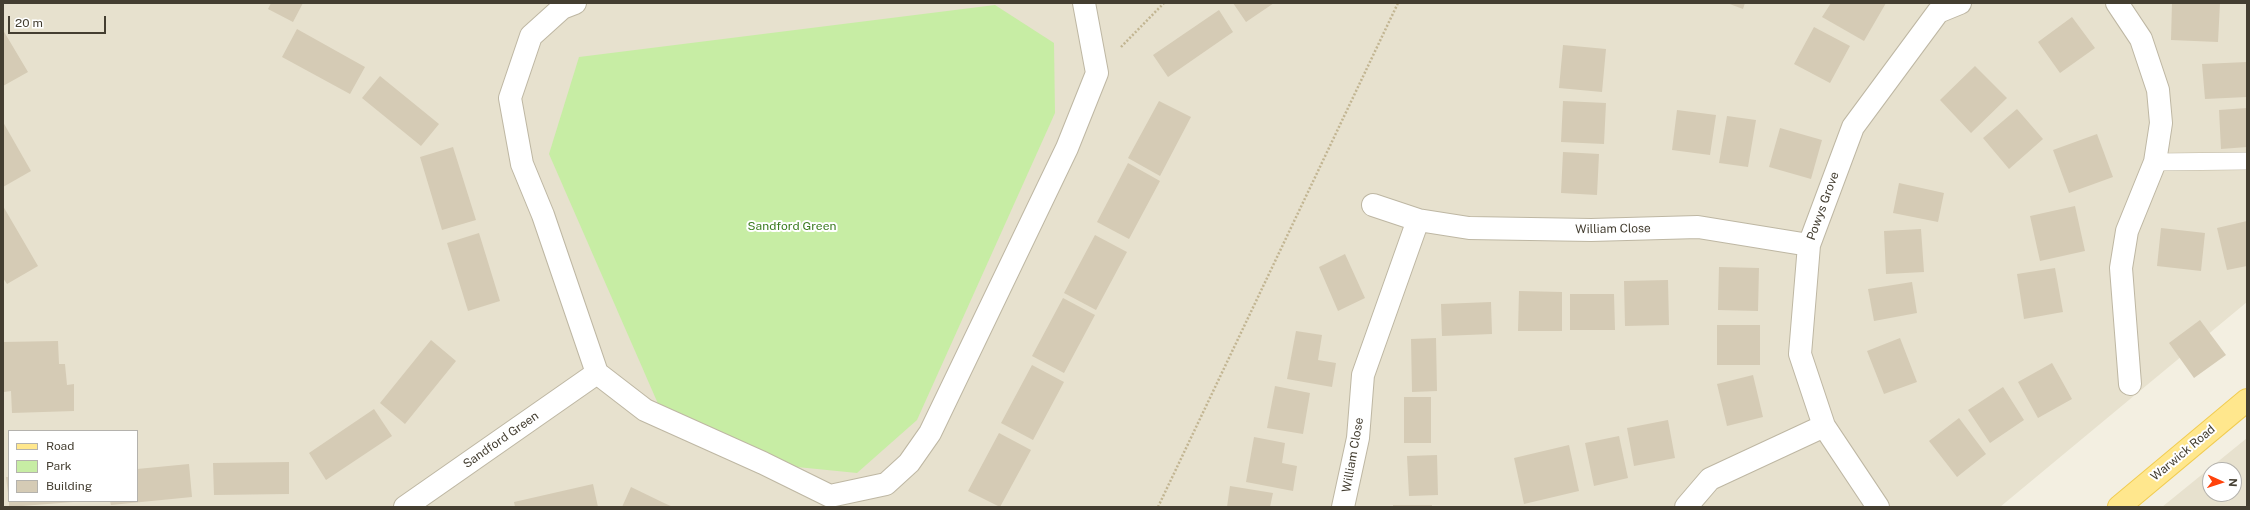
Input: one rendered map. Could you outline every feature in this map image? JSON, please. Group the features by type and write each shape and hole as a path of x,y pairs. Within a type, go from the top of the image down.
{"main road":[{"name":"Warwick Road","path":"2119,507 2247,400"}],"street":[{"path":"575,3 562,8 531,36 510,98 522,164 543,215 597,373 645,410 756,460 830,496 886,484 909,463 930,433 1067,148 1097,73 1084,3"},
{"name":"Powys Grove","path":"1878,507 1824,426 1800,354 1809,245 1853,128 1931,8 1960,3"},
{"path":"2117,3 2141,39 2158,90 2160,123 2155,162 2128,231 2121,268 2130,384"},
{"name":"William Close","path":"1373,205 1418,220 1469,228 1591,230 1698,228 1809,245"},
{"name":"William Close","path":"1343,507 1358,438 1363,375 1418,220"},
{"name":"Sandford Green","path":"405,507 597,373"},
{"path":"1686,507 1710,480 1824,426"}],"lane":[{"path":"2155,162 2247,161"}],"path":[{"path":"1097,73 1164,3"},
{"path":"1158,507 1398,3"}],"shaded area":[{"path":"3,3 2247,3 2247,302 2000,507 3,507"},
{"path":"2247,438 2247,507 2162,507 2202,475 2202,502 2242,502 2242,462 2217,462"}],"green space":[{"name":"Sandford Green","path":"995,5 1054,43 1055,113 917,420 857,473 787,466 659,406 549,154 579,57"}],"building":[{"path":"271,3 303,3 293,22 268,9"},
{"path":"1233,3 1274,3 1246,22"},
{"path":"1727,3 1745,3 1743,9"},
{"path":"1831,3 1886,3 1864,41 1822,17"},
{"path":"2172,3 2220,3 2218,42 2171,40"},
{"path":"1219,10 1233,32 1168,77 1153,55"},
{"path":"2072,17 2095,48 2060,73 2038,42"},
{"path":"1814,27 1850,46 1830,83 1794,64"},
{"path":"297,29 365,67 350,94 282,57"},
{"path":"3,30 28,72 3,86"},
{"path":"1563,45 1606,49 1602,92 1559,88"},
{"path":"2247,62 2247,97 2205,99 2202,64"},
{"path":"1975,66 2007,98 1971,133 1940,100"},
{"path":"380,76 439,124 421,146 362,98"},
{"path":"1159,101 1191,117 1160,176 1128,158"},
{"path":"1563,101 1606,103 1604,144 1561,142"},
{"path":"2247,108 2247,147 2221,149 2219,110"},
{"path":"2017,109 2043,139 2009,169 1983,138"},
{"path":"1677,110 1716,115 1710,155 1672,150"},
{"path":"1727,116 1756,120 1748,167 1719,163"},
{"path":"3,122 31,171 3,187"},
{"path":"1780,128 1822,140 1811,179 1769,167"},
{"path":"2097,134 2113,177 2069,193 2053,150"},
{"path":"453,147 476,220 442,230 420,157"},
{"path":"1563,152 1599,154 1597,195 1561,193"},
{"path":"1128,163 1160,181 1129,239 1097,222"},
{"path":"1899,183 1944,193 1938,222 1893,213"},
{"path":"3,206 38,266 7,284 3,278"},
{"path":"2075,206 2085,251 2040,261 2030,216"},
{"path":"2247,221 2247,266 2227,270 2217,228"},
{"path":"2161,228 2205,233 2201,271 2157,266"},
{"path":"1921,229 1924,272 1886,274 1884,231"},
{"path":"479,233 500,301 468,311 447,243"},
{"path":"1095,235 1127,252 1096,310 1064,293"},
{"path":"1345,254 1365,298 1338,311 1319,267"},
{"path":"1719,267 1759,268 1758,311 1718,310"},
{"path":"2055,268 2063,312 2024,319 2017,274"},
{"path":"1668,280 1669,325 1625,326 1624,281"},
{"path":"1912,282 1917,313 1874,321 1868,289"},
{"path":"1519,291 1562,292 1562,331 1518,331"},
{"path":"1570,294 1614,294 1615,330 1570,330"},
{"path":"1063,298 1095,315 1064,373 1032,356"},
{"path":"1491,302 1492,334 1442,336 1441,304"},
{"path":"2200,320 2226,355 2194,378 2169,343"},
{"path":"1717,325 1760,325 1760,365 1717,365"},
{"path":"1296,331 1322,335 1318,360 1336,363 1332,387 1287,379"},
{"path":"1436,338 1437,391 1412,392 1411,339"},
{"path":"1900,338 1917,382 1884,394 1867,351"},
{"path":"431,340 456,361 405,424 380,403"},
{"path":"58,341 59,364 65,364 67,385 74,384 74,411 12,413 11,391 4,392 3,342"},
{"path":"2052,363 2072,399 2038,418 2018,382"},
{"path":"1032,365 1064,382 1033,440 1001,423"},
{"path":"1753,375 1763,417 1727,426 1717,384"},
{"path":"1275,386 1310,393 1303,434 1267,428"},
{"path":"2003,387 2024,420 1990,443 1968,410"},
{"path":"1404,397 1431,397 1431,443 1404,443"},
{"path":"374,409 392,436 326,480 309,453"},
{"path":"1959,418 1986,454 1957,477 1929,441"},
{"path":"1668,420 1675,458 1634,466 1627,428"},
{"path":"999,433 1031,450 1000,507 968,491"},
{"path":"1619,436 1628,478 1594,486 1585,443"},
{"path":"1254,437 1285,443 1282,463 1297,466 1293,491 1246,482"},
{"path":"1569,445 1579,491 1524,504 1514,458"},
{"path":"1437,455 1438,495 1409,496 1407,456"},
{"path":"289,462 289,494 214,495 213,463"},
{"path":"189,464 192,497 111,505 110,502 138,502 138,469"},
{"path":"6,477 8,477 8,493"},
{"path":"593,484 598,507 515,507 514,502"},
{"path":"1230,486 1273,493 1270,507 1227,507"},
{"path":"631,487 664,503 673,507 622,507"},
{"path":"9,502 73,502 9,507"},
{"path":"1393,505 1432,505 1432,507 1393,507"}]}
